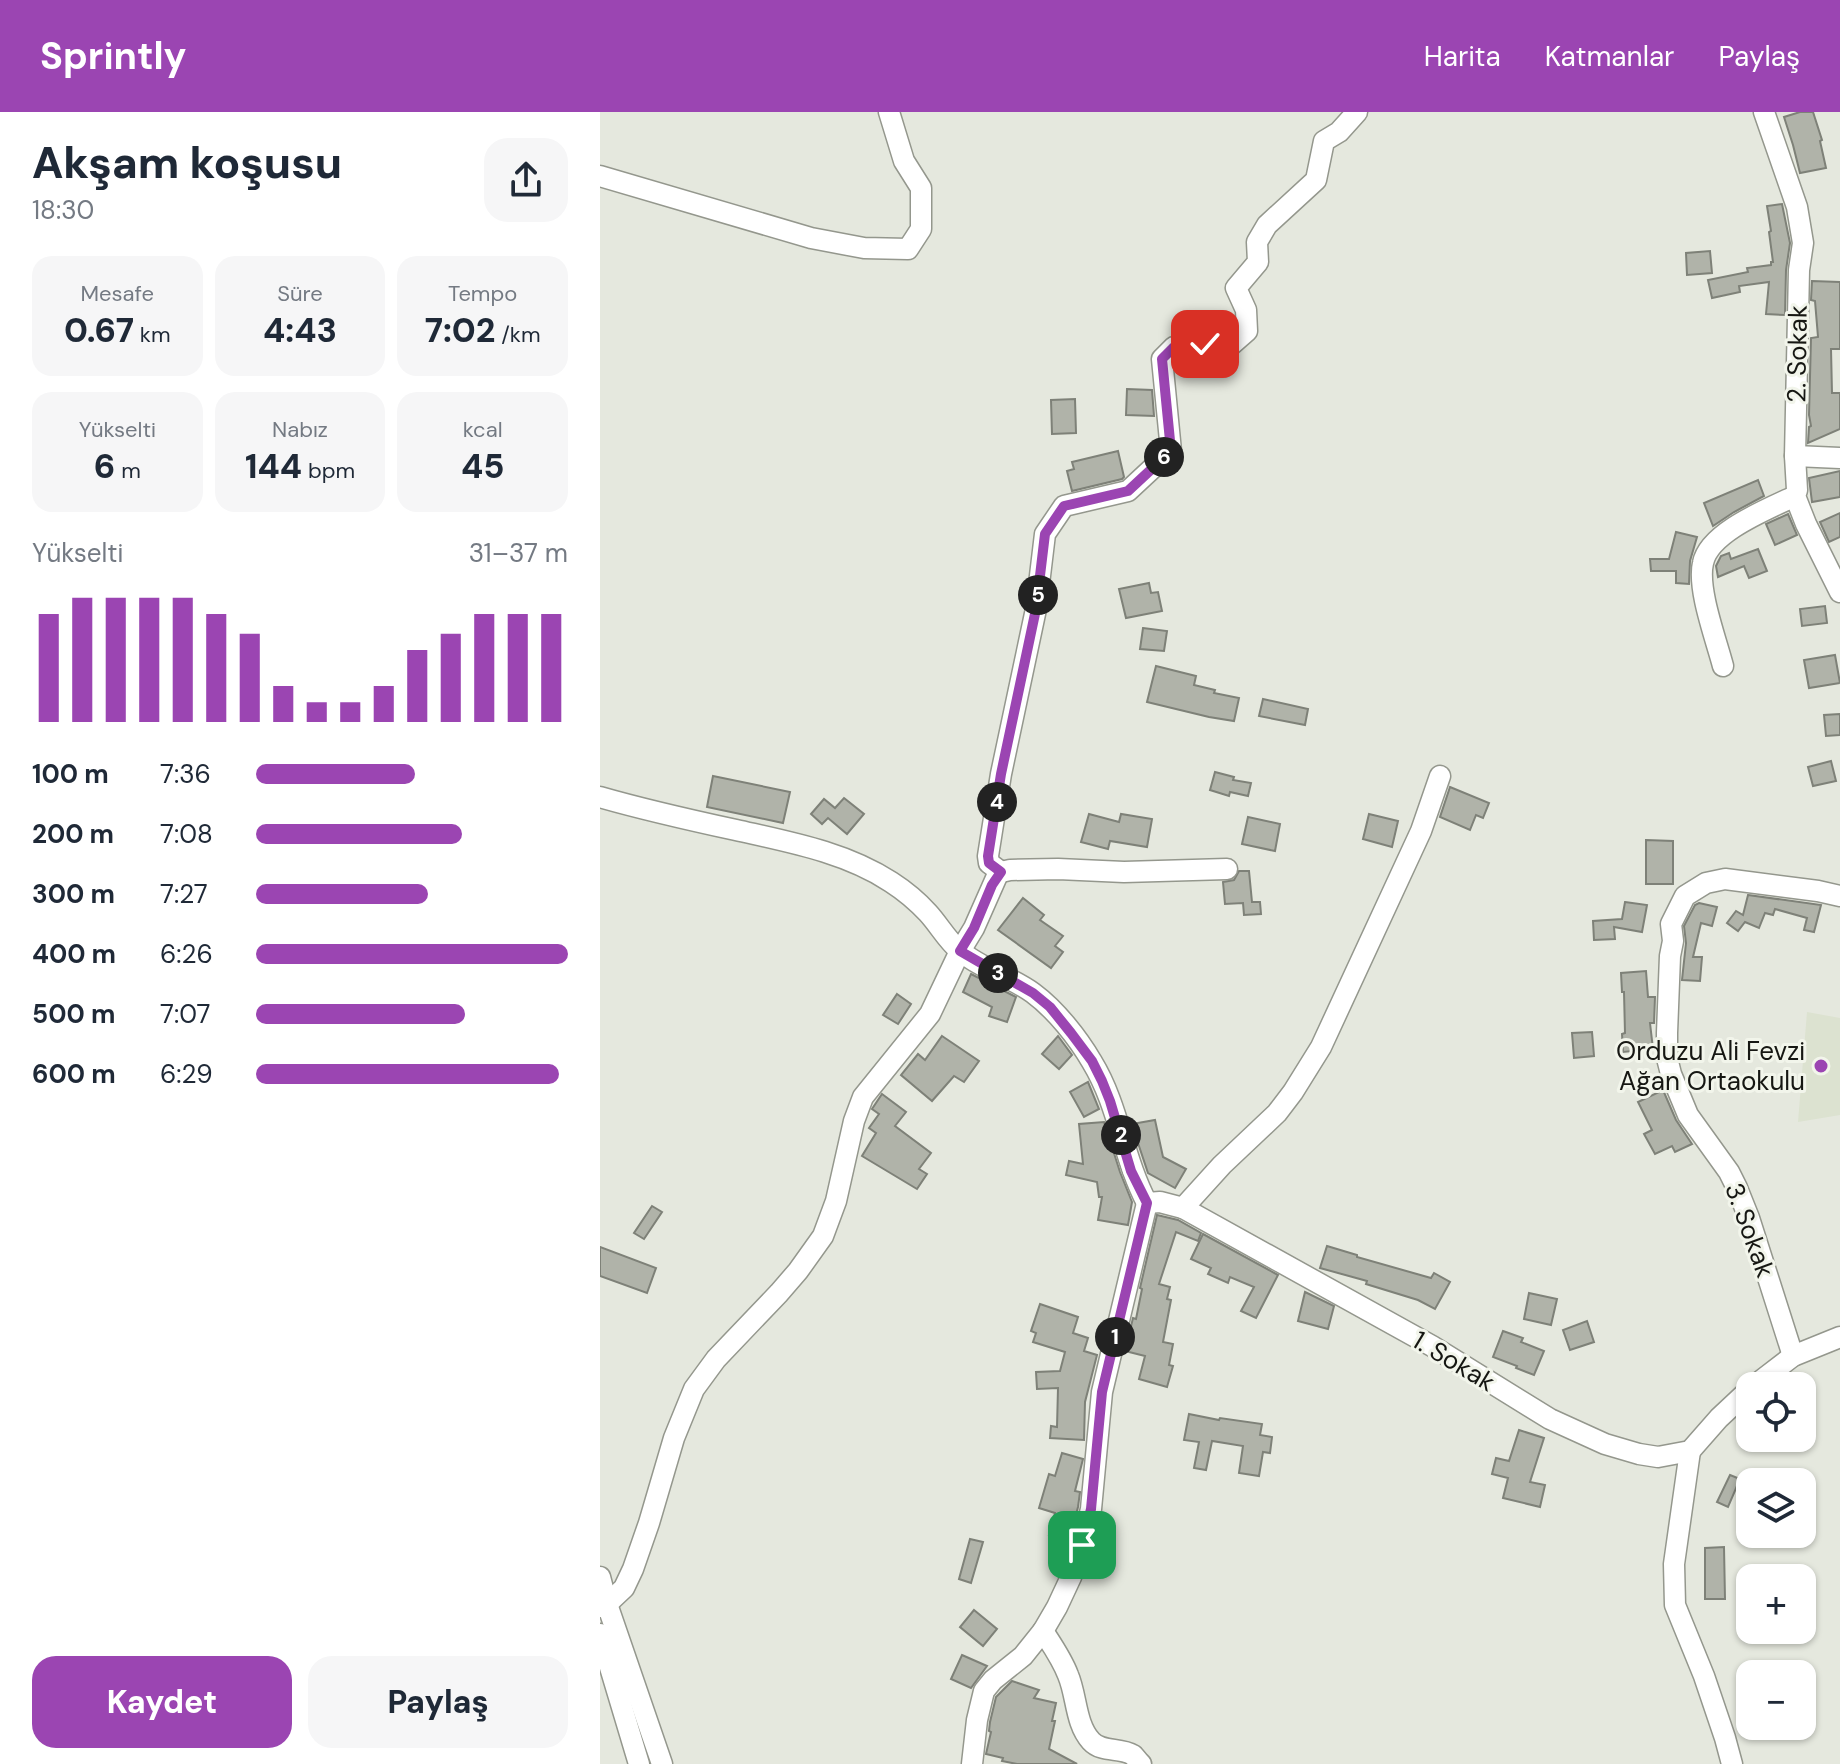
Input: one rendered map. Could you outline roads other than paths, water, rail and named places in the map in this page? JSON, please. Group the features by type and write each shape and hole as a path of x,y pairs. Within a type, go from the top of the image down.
{"street":[{"path":"600,176 811,238 864,248 908,249 921,229 921,188 904,161 889,112"},
{"path":"1227,869 1001,872 989,863 988,856 1001,774 1036,609 1045,534 1064,506 1128,491 1171,451 1162,359 1174,347 1231,345 1247,331 1246,310 1236,288 1258,262 1257,242 1267,225 1316,180 1324,141 1339,132 1357,112"},
{"name":"2. Sokak","path":"1764,112 1797,207 1803,243 1799,270 1795,496 1840,592"},
{"path":"1795,456 1840,458"},
{"path":"1723,666 1703,590 1702,564 1709,548 1746,519 1795,496"},
{"path":"1183,1208 1222,1165 1277,1113 1321,1047 1421,831 1440,776"},
{"path":"600,797 644,810 793,842 868,868 910,895 960,951 1033,993 1050,1007 1092,1061 1110,1101 1131,1171 1147,1203 1102,1392 1088,1524 1071,1577 1043,1631 1023,1656 984,1691 972,1764"},
{"path":"604,1606 624,1588 633,1569 674,1438 694,1389 716,1359 798,1271 823,1236 836,1201 863,1097 930,1014 1001,872"},
{"name":"3. Sokak","path":"1793,1356 1737,1188 1688,1115 1671,1074 1667,1058 1667,1033 1673,941 1671,924 1685,896 1706,883 1725,879 1840,896"},
{"name":"1. Sokak","path":"1147,1203 1160,1202 1183,1208 1445,1354 1571,1429 1639,1454 1658,1457 1690,1451"},
{"path":"1772,1372 1793,1356 1840,1337"},
{"path":"1732,1764 1712,1697 1675,1605 1674,1564 1690,1451 1736,1403"},
{"path":"600,1577 604,1606 662,1764"},
{"path":"1043,1631 1069,1677 1075,1706 1091,1741 1100,1747 1132,1753 1141,1764"},
{"path":"600,1634 639,1764"}],"place":[{"name":"Orduzu Ali Fevzi Ağan Ortaokulu","path":"1821,1066"}]}
